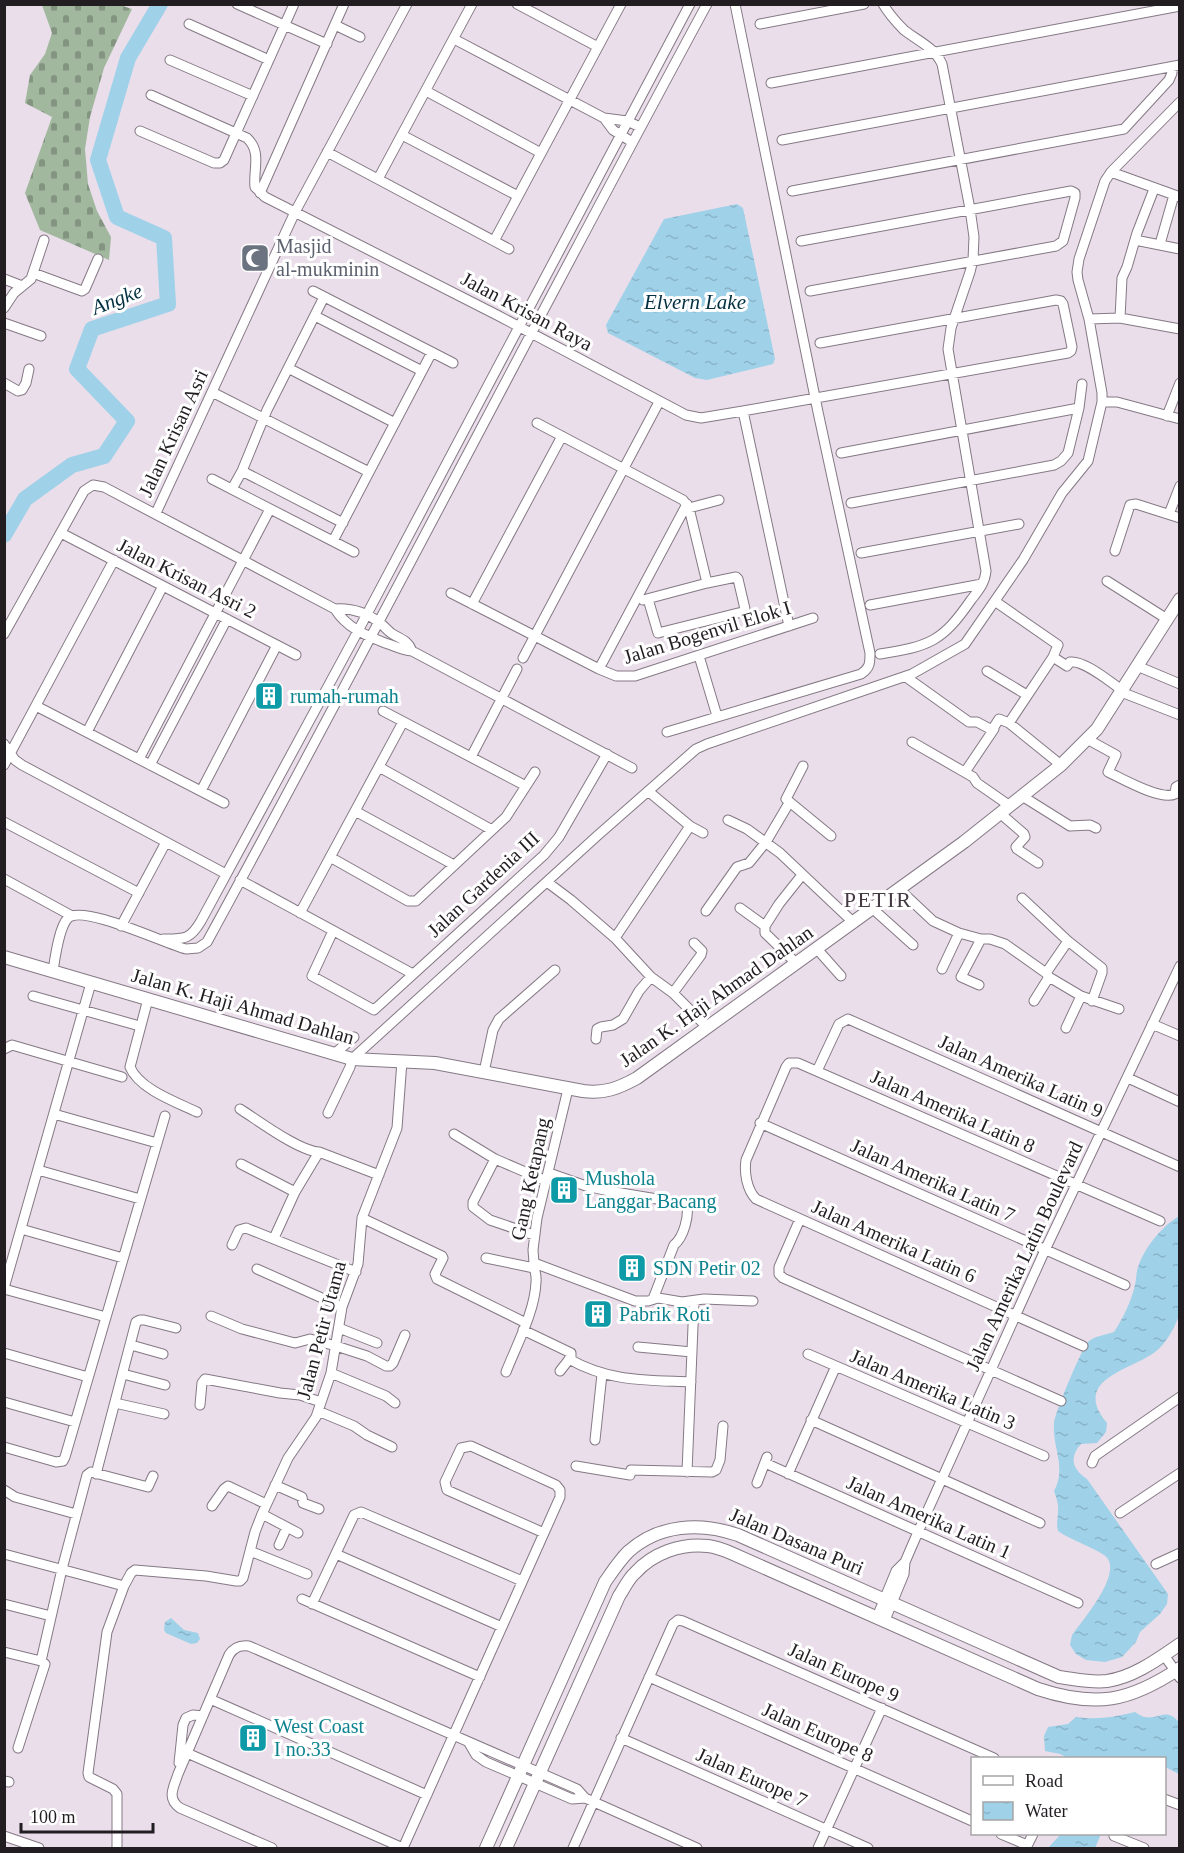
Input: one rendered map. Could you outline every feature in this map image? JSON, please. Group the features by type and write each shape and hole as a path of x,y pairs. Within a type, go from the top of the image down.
{"main road":[{"name":"Jalan K. Haji Ahmad Dahlan","path":"4,957 52,971 90,988 344,1057 372,1061 402,1060 435,1063 568,1089 592,1092 611,1090 637,1078 854,923 1006,810 1061,765 1097,729 1178,603"},
{"name":"Jalan Dasana Puri","path":"486,1848 605,1582 616,1565 629,1552 665,1530 691,1527 722,1529 1059,1677 1108,1681 1131,1674 1174,1651"},
{"name":"Jalan Dasana Puri","path":"506,1848 619,1596 633,1574 650,1558 686,1546 710,1546 731,1553 1038,1689 1064,1698 1090,1700 1115,1698 1141,1691 1178,1672"}],"street":[{"path":"237,4 327,44"},
{"path":"140,130 214,163 225,160 294,4"},
{"path":"151,95 252,142 257,155 255,186 260,192 344,4"},
{"name":"Jalan Krisan Asri","path":"4,634 84,491 93,485 104,487 156,513 295,212 407,4"},
{"path":"378,179 472,4"},
{"path":"518,4 598,47"},
{"path":"494,241 621,4"},
{"path":"161,940 184,938 191,935 201,921 690,4"},
{"path":"4,879 72,916 87,915 186,950 203,946 371,638 707,4"},
{"path":"760,24 864,4"},
{"path":"880,654 914,649 942,634 958,618 982,584 986,571 951,373 949,339 973,260 974,237 970,209 942,64 935,52 905,30 891,17 883,4"},
{"path":"667,732 861,674 870,663 870,653 734,6"},
{"path":"771,83 1179,6"},
{"path":"189,24 269,60"},
{"path":"335,26 360,37"},
{"path":"454,39 604,118 627,121 640,127"},
{"path":"170,60 253,96"},
{"path":"782,140 1175,66"},
{"path":"792,191 1120,130 1127,126 1169,80 1175,66"},
{"path":"426,91 541,153"},
{"path":"344,1057 548,882 696,749 906,677 965,644 1023,560 1062,493 1088,461 1102,402 1102,393 1077,266 1111,172 1178,106"},
{"path":"604,118 613,130 632,142"},
{"path":"402,135 518,196"},
{"path":"327,152 509,249"},
{"path":"1111,172 1177,196 1160,244"},
{"path":"1120,318 1122,279 1154,189"},
{"path":"801,241 1071,191 1075,193 1060,244 810,291"},
{"name":"Jalan Krisan Raya","path":"260,192 265,197 519,326 659,402 693,417 743,411 1071,351 1063,304 1060,301 954,318"},
{"path":"4,308 14,293 28,282 44,240"},
{"path":"1135,240 1179,249"},
{"path":"33,273 82,291 98,259"},
{"path":"4,279 22,286"},
{"path":"313,291 453,363"},
{"path":"232,489 242,471 263,418 324,297"},
{"path":"315,316 422,371"},
{"path":"820,343 954,318"},
{"path":"1089,319 1120,318 1179,329"},
{"path":"4,323 41,336"},
{"path":"333,541 432,352"},
{"path":"288,368 395,423"},
{"path":"4,383 21,391 26,383 29,369"},
{"path":"1167,416 1179,383"},
{"path":"851,503 1054,465 1068,453 1082,384"},
{"path":"212,392 369,472"},
{"path":"523,658 659,402"},
{"path":"1102,402 1117,402 1179,419"},
{"path":"841,453 1078,408"},
{"path":"743,411 789,626"},
{"path":"537,423 624,468 688,506 719,500"},
{"path":"472,604 562,436"},
{"path":"242,471 343,523"},
{"path":"212,479 354,552"},
{"path":"1169,513 1179,486"},
{"path":"1115,551 1130,505 1136,504 1179,518"},
{"path":"688,506 707,583"},
{"path":"599,669 633,602 688,506"},
{"path":"139,759 270,509"},
{"path":"156,513 335,609 340,618 357,631 399,649 412,651 632,768"},
{"path":"861,554 1019,524"},
{"name":"Jalan Krisan Asri 2","path":"61,533 296,655"},
{"path":"4,765 114,560"},
{"path":"633,602 648,598 707,583 736,577 745,609 742,612 658,633 648,598"},
{"path":"1107,581 1167,619"},
{"path":"870,605 982,584"},
{"path":"87,732 163,586"},
{"name":"Jalan Bogenvil Elok I","path":"451,593 599,669 628,678 813,618"},
{"path":"996,602 1058,645 1053,657 1009,723"},
{"path":"335,609 346,608 379,622 391,633 405,640 412,651"},
{"path":"150,765 227,619"},
{"path":"386,643 391,633"},
{"path":"201,791 278,645"},
{"path":"699,656 717,716"},
{"path":"1053,657 1066,666 1076,661 1083,664 1122,691 1179,715"},
{"path":"1137,666 1179,684"},
{"path":"471,757 517,669"},
{"path":"987,670 1027,695"},
{"path":"906,677 969,722 976,722 990,730 994,729"},
{"path":"36,706 224,802"},
{"path":"383,711 526,786"},
{"path":"965,772 999,719 1009,723 1061,765"},
{"path":"300,913 403,722"},
{"path":"1087,740 1116,755 1108,772 1147,790 1170,796 1175,794 1176,787 1179,785"},
{"path":"912,742 975,778 977,783 1006,810 1024,834 1023,839 1017,844 1017,849 1038,863"},
{"path":"4,744 22,765 226,874"},
{"name":"Jalan Gardenia III","path":"333,931 312,976 372,1010 375,1009 552,846 607,754"},
{"path":"803,766 786,798 789,803 831,836"},
{"path":"379,767 492,830"},
{"path":"330,857 408,901 416,902 506,817 535,772"},
{"path":"648,790 690,826 703,833"},
{"path":"1022,796 1070,826 1090,825 1096,828"},
{"path":"706,911 737,867 749,863 766,842 789,803"},
{"path":"355,811 454,865"},
{"path":"728,820 766,842 854,923"},
{"path":"4,822 139,892"},
{"path":"615,938 690,826"},
{"path":"121,926 166,842"},
{"path":"236,865 241,868 240,880 231,888 226,885 226,874 236,865"},
{"path":"796,963 765,933 765,926 802,875"},
{"path":"240,880 413,974"},
{"path":"548,882 615,938 651,977 673,993 707,1027"},
{"path":"899,889 933,921 959,933 1005,944 1080,996 1119,1009"},
{"path":"1022,898 1068,941 1102,968 1092,1001"},
{"path":"740,908 765,926"},
{"path":"873,909 913,945"},
{"path":"52,971 63,927 72,916"},
{"path":"942,969 959,933"},
{"path":"979,985 961,977 981,939"},
{"path":"1034,1001 1068,941"},
{"path":"673,993 701,955 702,951 694,943"},
{"path":"817,949 841,975"},
{"path":"484,1072 493,1030 499,1019 555,970"},
{"name":"Jalan Amerika Latin Boulevard","path":"881,1618 888,1602 896,1571 905,1562 1044,1250 1178,972"},
{"path":"596,1039 597,1029 613,1025 622,1019 639,991 651,977"},
{"path":"90,988 21,1229 8,1263 4,1288 106,1317"},
{"path":"33,996 136,1025"},
{"path":"1066,1028 1080,996"},
{"path":"147,1004 130,1067 131,1071 144,1085 197,1112"},
{"name":"Jalan Amerika Latin 9","path":"817,1071 839,1024 848,1019 1179,1167"},
{"path":"1152,1024 1179,1036"},
{"path":"344,1057 354,1037"},
{"path":"4,1049 12,1045 122,1077"},
{"path":"328,1113 351,1067 344,1057"},
{"name":"Jalan Petir Utama","path":"124,1586 129,1575 135,1570 240,1581 245,1574 250,1551 266,1504 288,1458 320,1407 331,1373 342,1307 356,1272 360,1253 362,1218 397,1128 402,1060"},
{"name":"Jalan Amerika Latin 8","path":"760,1123 786,1067 789,1063 798,1063 1160,1221"},
{"path":"1128,1078 1179,1102"},
{"name":"Gang Ketapang","path":"568,1089 534,1235 534,1266 635,1301 653,1299 693,1302 704,1299 753,1301"},
{"path":"240,1109 312,1152 319,1152 379,1175"},
{"path":"54,1114 157,1143"},
{"path":"4,1448 60,1462 65,1457 165,1116"},
{"name":"Jalan Amerika Latin 6","path":"760,1123 745,1167 750,1192 756,1199 1083,1346"},
{"name":"Jalan Amerika Latin 7","path":"760,1123 1125,1285"},
{"path":"454,1134 495,1159 547,1177 687,1204 687,1215 681,1236 674,1245 653,1299"},
{"path":"274,1238 295,1192 319,1152"},
{"path":"495,1159 473,1202 473,1208 490,1220 534,1235"},
{"path":"241,1164 295,1192"},
{"path":"38,1170 140,1199"},
{"path":"362,1218 443,1257 435,1274 437,1279 571,1353 571,1357 560,1371"},
{"path":"800,1219 778,1267 778,1274 783,1278 1061,1401"},
{"path":"232,1245 239,1230 243,1228 274,1238 356,1272"},
{"path":"21,1229 123,1257"},
{"path":"486,1258 534,1266 536,1272 536,1288 525,1326 506,1372"},
{"path":"257,1269 342,1307"},
{"path":"687,1472 693,1302"},
{"path":"211,1316 243,1329 295,1343 310,1339 336,1346 388,1366 393,1363 405,1335"},
{"path":"96,1474 136,1322 140,1320 176,1328"},
{"path":"339,1329 377,1343"},
{"path":"131,1345 163,1354"},
{"path":"638,1347 692,1353"},
{"path":"4,1353 88,1377"},
{"name":"Jalan Amerika Latin 3","path":"808,1354 1044,1456"},
{"path":"569,1359 602,1374 644,1380 691,1382"},
{"path":"788,1474 836,1366"},
{"path":"331,1373 386,1396 395,1403"},
{"path":"123,1374 165,1385"},
{"path":"595,1440 602,1374"},
{"path":"200,1405 202,1383 205,1379 300,1395 366,1435 392,1447"},
{"path":"1092,1463 1095,1456 1179,1397"},
{"path":"4,1402 75,1422"},
{"path":"115,1402 164,1414"},
{"path":"812,1420 1040,1523"},
{"path":"576,1466 630,1475 631,1470 712,1472 718,1467 723,1426"},
{"path":"187,1754 403,1848 480,1677 522,1581 544,1533 560,1497 558,1488 471,1446 464,1446 458,1450 445,1482 445,1488 449,1492 544,1533"},
{"name":"Jalan Amerika Latin 1","path":"757,1483 766,1460 788,1474 1078,1604"},
{"path":"41,1661 87,1475 91,1472 148,1487 153,1476"},
{"path":"1120,1513 1179,1473"},
{"path":"275,1485 302,1497 303,1503 319,1509"},
{"path":"212,1506 228,1486 266,1504"},
{"path":"6,1491 15,1497 76,1514"},
{"path":"312,1604 354,1515 364,1512 522,1581"},
{"path":"262,1514 298,1533"},
{"path":"279,1545 287,1527"},
{"path":"250,1551 307,1574"},
{"path":"1156,1564 1179,1553"},
{"path":"4,1554 124,1586 107,1632 88,1773 90,1777 113,1789 117,1794 117,1848"},
{"path":"336,1554 502,1627"},
{"path":"302,1599 480,1677"},
{"path":"4,1604 51,1616"},
{"name":"Jalan Europe 9","path":"649,1677 673,1624 678,1620 683,1621 992,1757"},
{"path":"272,1848 180,1808 171,1797 178,1774 232,1650 243,1646 249,1646 469,1743 537,1778 577,1789 589,1800 697,1848"},
{"path":"1174,1651 1178,1672"},
{"path":"5,1654 41,1661 45,1664 18,1748"},
{"path":"573,1848 589,1800 649,1677"},
{"name":"Jalan Europe 8","path":"649,1677 971,1821"},
{"path":"210,1699 427,1795"},
{"path":"818,1848 882,1708"},
{"path":"178,1774 183,1725 186,1718 193,1715 203,1716"},
{"name":"Jalan Europe 7","path":"621,1738 868,1848"},
{"path":"1005,1835 1026,1847"},
{"path":"4,1836 39,1848"},
{"path":"1114,1836 1144,1848"},
{"path":"243,1848 248,1838"}],"green space":[{"path":"42,5 120,5 132,9 104,68 90,117 85,149 88,184 97,211 111,237 109,260 40,230 25,193 52,117 25,103 30,75 45,54 52,33"}],"water":[{"name":"Elvern Lake","path":"737,204 743,208 775,359 773,364 707,380 695,378 608,333 606,325 664,219"},
{"path":"1179,1216 1180,1308 1176,1322 1159,1349 1108,1378 1100,1386 1096,1396 1097,1408 1107,1423 1106,1432 1097,1443 1081,1444 1074,1458 1075,1467 1087,1479 1168,1594 1167,1604 1160,1614 1140,1632 1136,1642 1122,1657 1105,1662 1086,1660 1076,1654 1070,1645 1072,1635 1100,1595 1110,1572 1109,1562 1104,1555 1058,1531 1058,1506 1054,1491 1059,1474 1054,1432 1055,1417 1074,1369 1088,1342 1093,1338 1114,1332 1131,1298 1143,1255 1159,1233"},
{"path":"171,1618 184,1630 198,1633 200,1639 197,1643 191,1644 166,1633 165,1622"},
{"path":"1135,1712 1144,1717 1170,1715 1179,1722 1179,1774 1166,1768 1166,1757 1066,1757 1045,1751 1044,1736 1048,1727 1068,1724 1076,1717 1106,1718"},
{"path":"1060,1835 1101,1835 1095,1848 1048,1848"}],"waterway":[{"name":"Angke","path":"4,535 25,499 72,465 104,456 127,421 77,369 92,329 168,304 164,238 117,217 98,160 128,58 160,4"}],"place":[{"name":"Masjid al-mukminin","path":"255,258"},
{"name":"rumah-rumah","path":"269,696"},
{"name":"Mushola Langgar Bacang","path":"564,1190"},
{"name":"SDN Petir 02","path":"632,1268"},
{"name":"Pabrik Roti","path":"598,1314"},
{"name":"West Coast I no.33","path":"253,1738"}],"district":[{"name":"PETIR","path":"878,899"}]}
